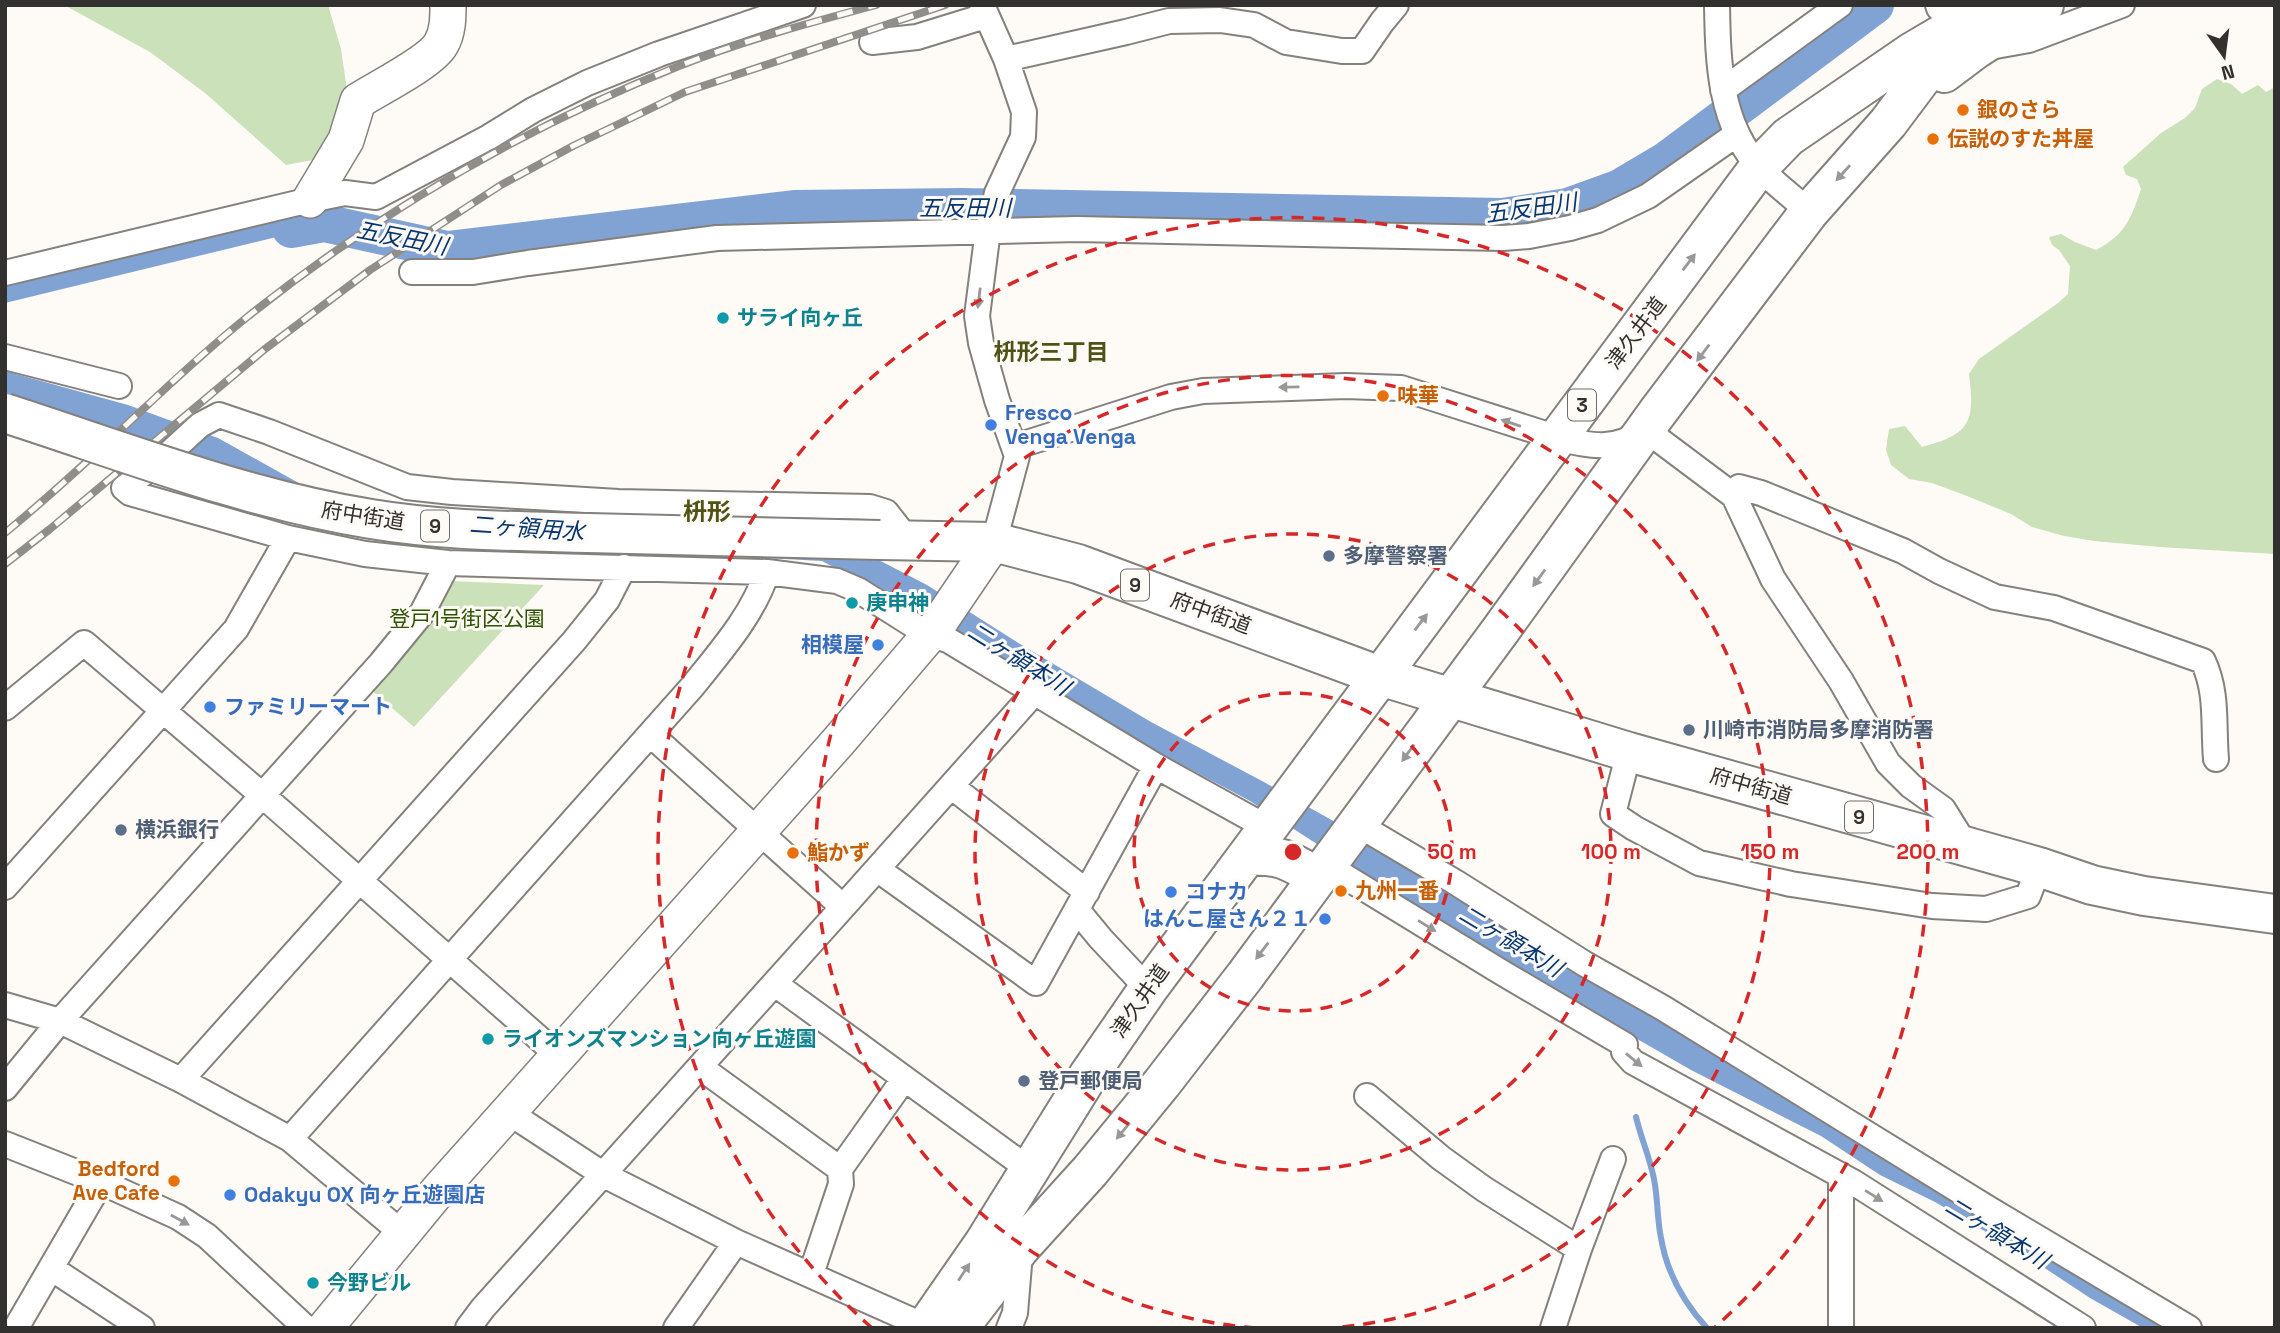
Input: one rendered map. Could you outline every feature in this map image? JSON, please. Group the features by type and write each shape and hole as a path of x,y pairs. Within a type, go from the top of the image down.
{"main road":[{"name":"津久井道","path":"935,1327 1020,1248 1090,1171 1163,1083 1809,212 1888,122 1927,71 1991,5"},
{"name":"津久井道","path":"935,1327 948,1296 1088,1076 1148,989 1759,167 1788,137 1912,52 1991,5"},
{"name":"3","path":"1888,122 1976,49 2044,5"},
{"name":"3","path":"1788,137 1852,76 1940,6"},
{"name":"府中街道","path":"5,413 208,480 302,506 373,520 446,528 995,542 1078,564 1380,676 1629,752 1966,846 2092,885 2275,914"},
{"path":"1270,825 1271,855 1286,859 1337,850"}],"street":[{"path":"310,200 346,140 358,101 430,56 442,44 447,27 448,5"},
{"path":"5,272 310,200 345,193 376,197 587,83 659,54 803,5"},
{"path":"1006,59 1169,21 1220,20 1254,25 1286,42 1342,51 1362,51 1396,5"},
{"path":"1717,5 1718,61 1724,94 1736,130 1759,167 1809,212"},
{"path":"1724,94 1840,5"},
{"path":"1976,49 2029,40 2122,5"},
{"path":"325,1328 402,1233 933,631 995,542 1017,456 997,400 981,343 977,316 989,227 997,193 1023,137 1024,112 1006,59 984,10 917,37 872,42"},
{"path":"412,272 473,272 717,238 989,227 1339,235 1529,236 1598,220 1648,196 1736,130"},
{"path":"5,357 119,386"},
{"path":"1014,447 1171,397 1257,388 1401,388 1582,444 1608,446 1628,442 1646,430 1734,496 1773,579 1842,681 1888,763 1911,786 1943,809 1966,846"},
{"path":"894,540 886,512 870,507 618,502 407,487 219,415 200,425 164,458 124,488 130,493 288,538 365,554 448,563 767,572 837,580 933,631 1156,766 1270,825"},
{"path":"1734,496 1739,487 1761,493 1903,551 1938,571 1995,597 2054,608 2203,661 2211,678 2213,691 2216,759"},
{"path":"5,887 236,629 288,538"},
{"path":"5,1088 60,1021 381,663 422,613 448,563"},
{"path":"181,1080 574,640 607,600 625,567"},
{"path":"290,1139 651,735 726,645 762,587 767,572"},
{"path":"5,708 84,643 558,1055"},
{"path":"468,1328 483,1308 1034,693"},
{"path":"651,735 843,907"},
{"path":"1629,752 1613,814 1699,863 1791,884 1932,906 1986,909 2028,896 2039,867"},
{"path":"877,869 1036,983 1156,766"},
{"path":"951,786 1082,901 1101,939 1148,989"},
{"path":"1337,850 1501,972 1625,1045 1624,1052 1633,1062 1841,1175 2082,1328"},
{"path":"1337,850 1455,882 1585,964 1685,1021 1989,1209 2189,1328"},
{"path":"775,984 1030,1170"},
{"path":"5,1005 60,1021 181,1080 290,1139 402,1233"},
{"path":"700,1067 840,1169"},
{"path":"811,1274 841,1184 840,1169 904,1079"},
{"path":"1367,1096 1484,1189 1579,1249"},
{"path":"508,1112 604,1175 736,1242 935,1327"},
{"path":"5,1144 101,1182 178,1217 207,1236 306,1328"},
{"path":"1553,1328 1613,1159"},
{"path":"1841,1175 1841,1328"},
{"path":"16,1328 101,1182"},
{"path":"676,1328 736,1242"},
{"path":"1009,1328 1015,1313 1020,1248"},
{"path":"51,1268 142,1328"}],"green space":[{"path":"64,5 328,5 341,49 348,97 323,158 286,165 205,93 150,52"},
{"path":"2217,79 2231,84 2242,94 2258,85 2266,92 2275,87 2275,554 2160,547 2064,536 2032,527 2011,514 1932,483 1909,479 1891,465 1886,450 1889,429 1905,426 1922,447 1951,437 1966,424 1971,404 1969,374 1979,359 2068,294 2070,266 2052,245 2049,237 2061,234 2096,250 2114,238 2130,218 2141,189 2137,179 2126,175 2123,167 2161,133 2185,118 2195,108 2202,89"},
{"name":"登戸1号街区公園","path":"450,581 544,585 414,727 370,689"}],"water":[{"path":"329,207 359,212 330,235 305,230 5,303 5,280"},
{"name":"二ヶ領用水","path":"5,371 128,405 218,438 304,486 428,512 815,527 927,585 1151,722 1453,888 2175,1328 2143,1328 2090,1298 2022,1253 1935,1202 1880,1175 1821,1136 1691,1070 1514,968 1250,801 1141,743 960,635 822,561 382,537 5,402"}],"waterway":[{"name":"五反田川","path":"291,229 324,223 447,250 794,209 961,207 1502,217 1568,207 1618,189 1667,160 1875,5"},
{"name":"二ヶ領本川","path":"503,243 520,253"},
{"path":"1636,1117 1654,1179 1667,1263 1683,1297 1707,1328"}],"railway":[{"path":"5,533 246,318 347,243 453,176 564,117 679,66 751,40 876,5"},
{"path":"5,564 265,349 370,270 501,185 573,146 685,92 945,5"}],"place":[{"name":"銀のさら","path":"1963,110"},
{"name":"伝説のすた丼屋","path":"1933,139"},
{"name":"サライ向ヶ丘","path":"723,318"},
{"name":"味華","path":"1383,396"},
{"name":"Fresco Venga Venga","path":"991,425"},
{"name":"多摩警察署","path":"1329,556"},
{"name":"庚申神","path":"852,603"},
{"name":"相模屋","path":"878,645"},
{"name":"ファミリーマート","path":"210,707"},
{"name":"川崎市消防局多摩消防署","path":"1689,730"},
{"name":"横浜銀行","path":"121,830"},
{"name":"鮨かず","path":"793,853"},
{"name":"九州一番","path":"1341,891"},
{"name":"コナカ","path":"1171,892"},
{"name":"はんこ屋さん２１","path":"1325,919"},
{"name":"ライオンズマンション向ヶ丘遊園","path":"488,1039"},
{"name":"登戸郵便局","path":"1024,1081"},
{"name":"Bedford Ave Cafe","path":"174,1181"},
{"name":"Odakyu OX 向ヶ丘遊園店","path":"230,1195"},
{"name":"今野ビル","path":"313,1283"}],"district":[{"name":"枡形三丁目","path":"1051,352"},
{"name":"枡形","path":"707,512"}]}
